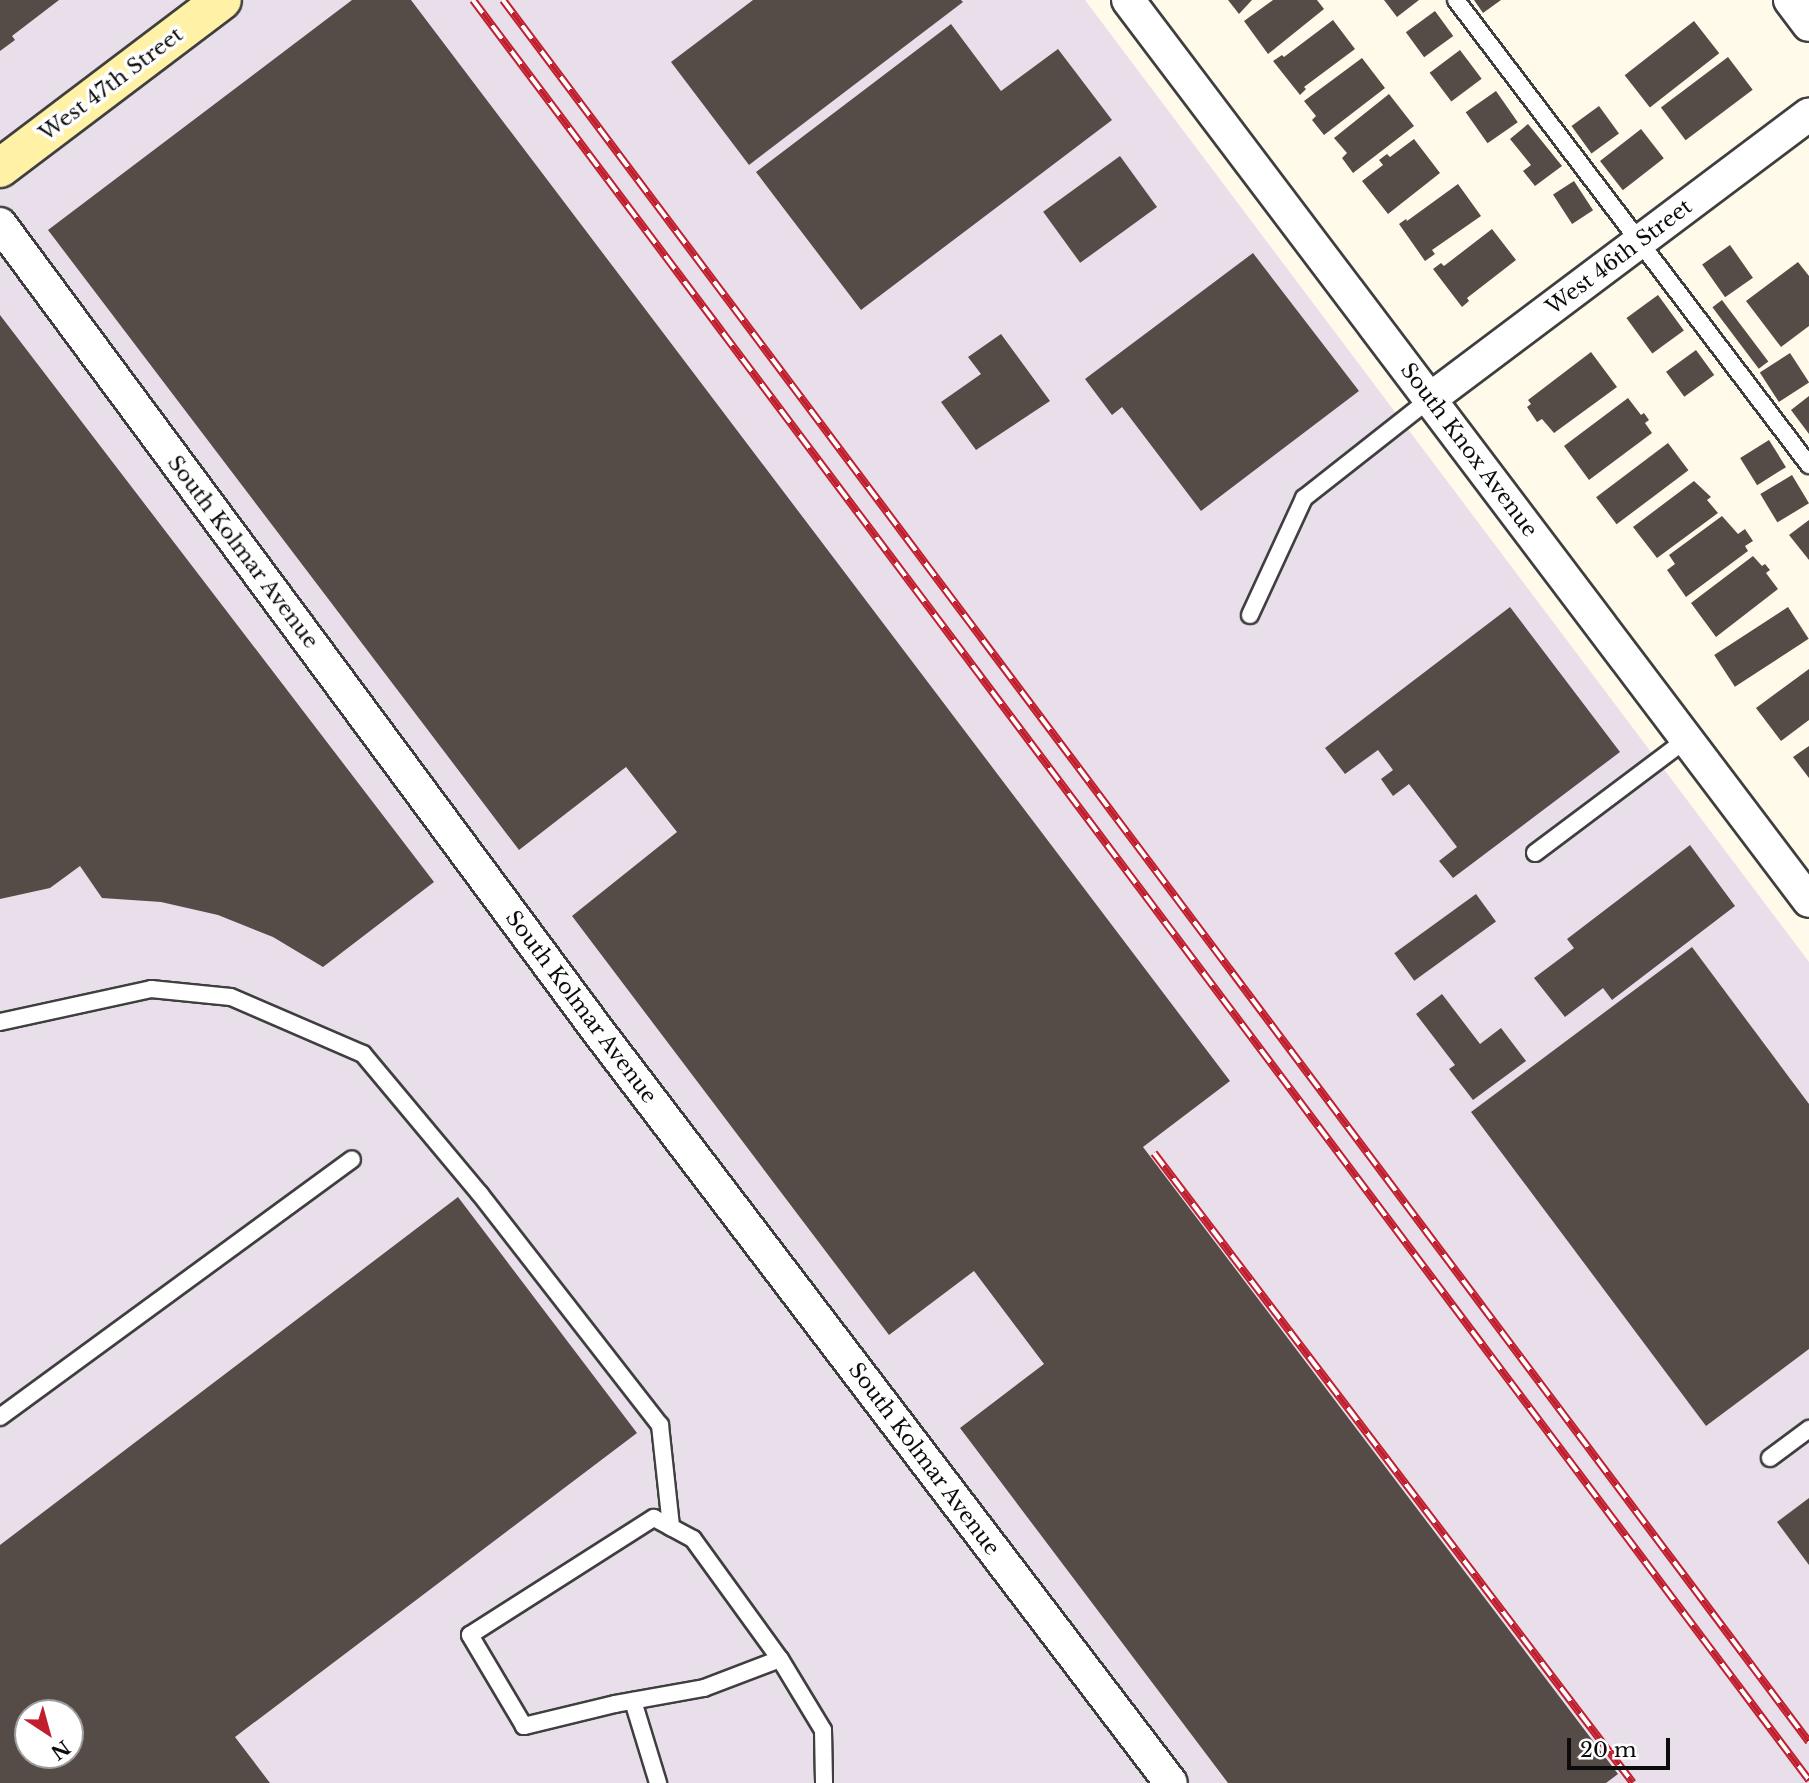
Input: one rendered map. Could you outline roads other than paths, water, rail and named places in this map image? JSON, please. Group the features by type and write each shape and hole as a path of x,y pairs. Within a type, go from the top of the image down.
{"main road":[{"name":"West 47th Street","path":"0,168 222,0"}],"street":[{"name":"South Knox Avenue","path":"1128,0 1809,901"},
{"path":"1790,0 1809,25"},
{"name":"West 46th Street","path":"1430,400 1809,114"},
{"name":"South Kolmar Avenue","path":"0,224 603,1038 1171,1783"}],"lane":[{"path":"1456,0 1809,465"},
{"path":"1250,615 1304,498 1430,400"},
{"path":"1535,853 1687,739"},
{"path":"0,1022 151,989 231,997 363,1054 480,1194 660,1425 671,1527"},
{"path":"0,1417 352,1159"},
{"path":"1770,1458 1809,1429"},
{"path":"780,1659 704,1688 524,1726 470,1635 654,1518 693,1539 780,1659 823,1730 824,1783"},
{"path":"633,1701 658,1783"}],"railway":[{"path":"473,0 1809,1780"},
{"path":"503,0 1809,1742"},
{"path":"1154,1153 1633,1783"}]}
